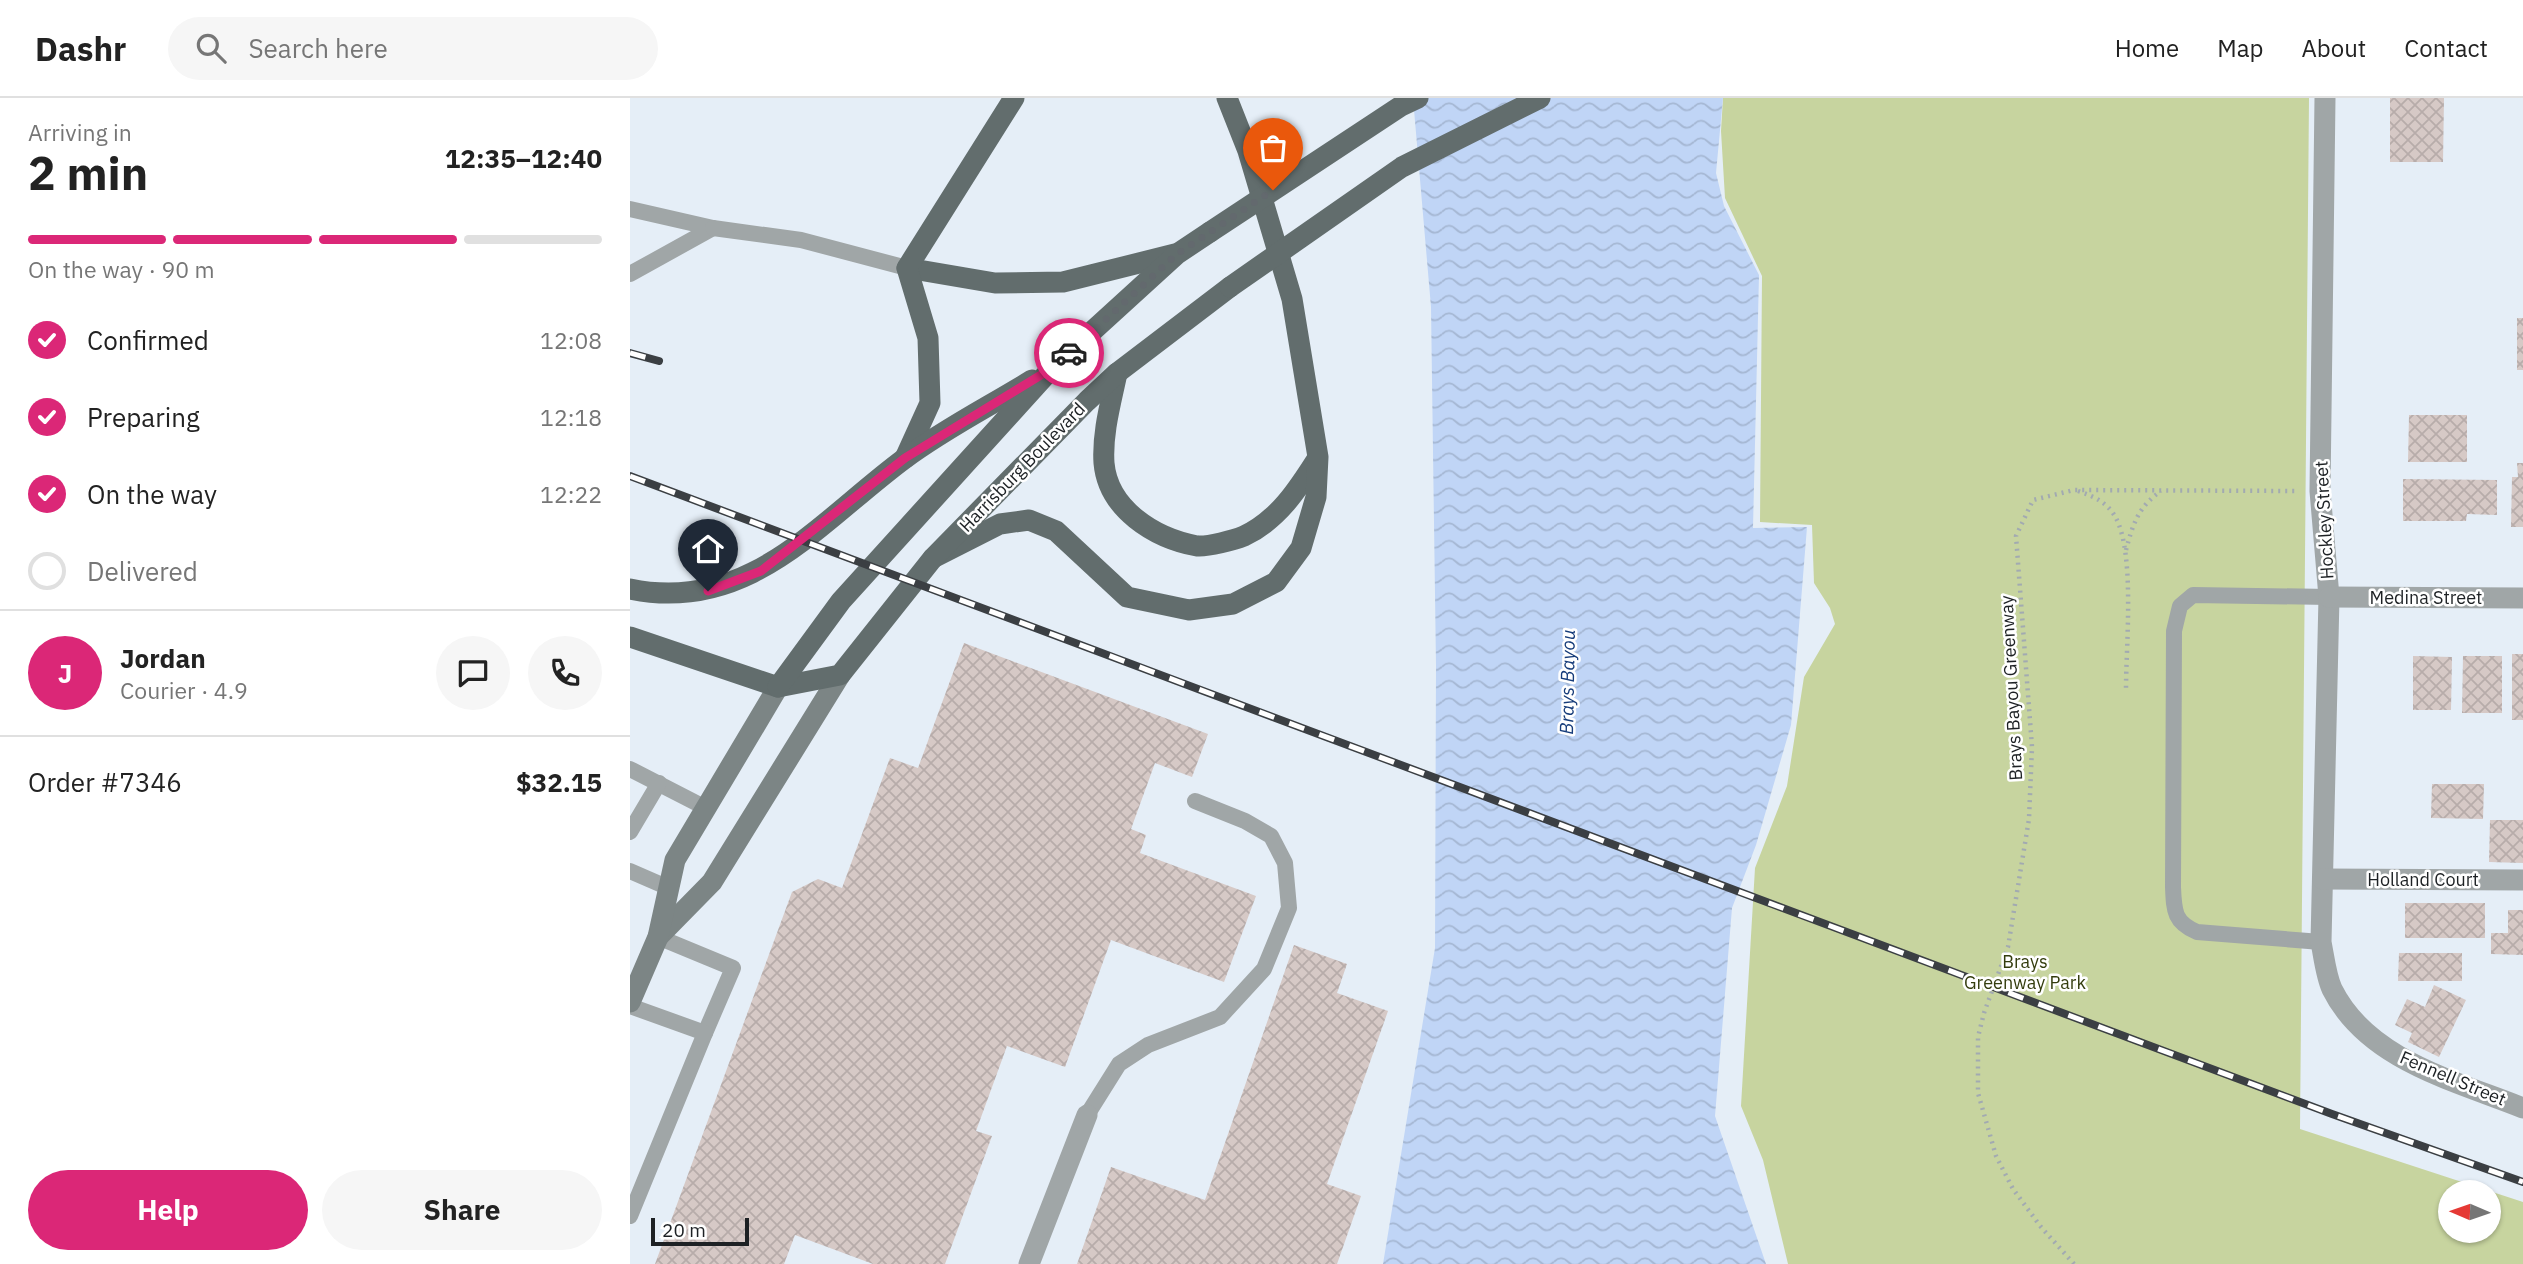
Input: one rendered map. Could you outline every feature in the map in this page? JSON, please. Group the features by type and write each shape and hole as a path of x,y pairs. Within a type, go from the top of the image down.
{"main road":[{"path":"905,458 930,403 928,338 907,268 1014,98"},
{"path":"933,558 1000,524 1029,520 1056,531 1127,597 1189,610 1233,604 1276,582 1301,548 1315,497 1318,457 1292,299 1248,151 1227,98"},
{"name":"Harrisburg Boulevard","path":"630,1004 658,937 675,860 778,688 859,581 1054,367 1177,254 1401,106 1418,98"},
{"name":"Harrisburg Boulevard","path":"658,937 712,882 839,675 933,558 1117,373 1230,288 1402,167 1539,98"},
{"path":"907,268 995,283 1063,282 1177,254"},
{"path":"630,589 647,592 708,591 761,571 905,458 1054,367"},
{"path":"1117,373 1105,432 1104,465 1116,501 1147,528 1199,546 1244,536 1289,502 1318,457"},
{"path":"631,642 778,688 839,675"}],"street":[{"name":"Hockley Street","path":"2321,942 2329,597 2320,492 2325,98"},
{"name":"Medina Street","path":"2329,597 2523,598"},
{"name":"Holland Court","path":"2323,879 2523,880"},
{"name":"Fennell Street","path":"2321,942 2332,989 2362,1028 2398,1057 2523,1108"},
{"path":"1028,1264 1087,1115"}],"lane":[{"path":"630,209 713,228 801,240 907,268"},
{"path":"630,274 713,228"},
{"path":"2321,942 2197,932 2183,926 2176,919 2173,887 2174,631 2180,606 2193,595 2329,597"},
{"path":"630,769 706,807"},
{"path":"630,832 659,783"},
{"path":"1087,1115 1119,1064 1148,1045 1220,1017 1264,969 1289,908 1285,863 1272,836 1245,821 1195,801"},
{"path":"630,872 669,888"},
{"path":"630,1216 733,968 658,937"},
{"path":"630,1004 705,1033"}],"path":[{"name":"Brays Bayou Greenway","path":"2074,1264 2034,1217 1996,1156 1978,1093 1976,1061 1984,1013 2008,947 2029,808 2032,747 2016,536 2033,500 2074,490 2320,492"},
{"path":"2074,490 2099,498 2109,508 2117,519 2126,551 2126,689"},
{"path":"2126,551 2138,512 2145,502 2162,490"}],"green space":[{"name":"Brays Greenway Park","path":"1723,98 2309,98 2300,1129 2456,1180 2438,1180 2438,1243 2501,1243 2501,1195 2523,1202 2523,1264 1788,1264 1763,1160 1741,1106 1755,868 1787,786 1804,677 1835,624 1830,608 1814,583 1812,525 1760,522 1762,276 1725,198 1721,131"}],"water":[{"name":"Brays Bayou","path":"1413,98 1723,98 1716,173 1724,206 1759,275 1753,528 1807,527 1791,725 1756,845 1732,908 1715,1116 1766,1264 1383,1264 1435,948 1436,666 1431,307"}],"building":[{"path":"2390,98 2444,98 2443,162 2390,162"},
{"path":"2517,318 2523,318 2523,370 2517,370"},
{"path":"2409,415 2467,415 2467,462 2408,462"},
{"path":"2517,463 2523,463 2523,527 2511,527 2512,477 2518,477"},
{"path":"2403,479 2497,480 2497,515 2467,514 2466,521 2403,521"},
{"path":"964,643 1208,734 1192,777 1155,763 1131,829 1146,835 1140,853 1256,896 1224,982 1111,940 1065,1067 1007,1046 976,1131 992,1136 945,1264 873,1264 795,1235 784,1264 655,1264 792,892 818,879 842,888 890,758 918,768"},
{"path":"2512,654 2523,654 2523,720 2512,720"},
{"path":"2413,656 2452,657 2451,710 2413,710"},
{"path":"2463,656 2502,656 2502,713 2462,713"},
{"path":"2432,784 2484,784 2483,819 2431,818"},
{"path":"2490,820 2523,820 2523,863 2489,862"},
{"path":"2405,903 2485,903 2485,938 2405,938"},
{"path":"2508,910 2523,910 2523,955 2491,954 2491,933 2508,933"},
{"path":"1294,945 1347,964 1337,993 1388,1011 1327,1184 1361,1196 1337,1264 1077,1264 1111,1167 1205,1200"},
{"path":"2399,953 2462,953 2462,981 2398,981"},
{"path":"2434,985 2466,1000 2439,1057 2408,1042 2412,1033 2395,1025 2407,999 2425,1007"}],"railway":[{"path":"630,353 659,361"},
{"path":"630,476 2332,1114 2523,1182"}],"way so far":[{"path":"1069,353 1177,254 1273,190"}],"route":[{"path":"708,591 761,571 832,518 905,458 1054,367 1069,353"}]}
